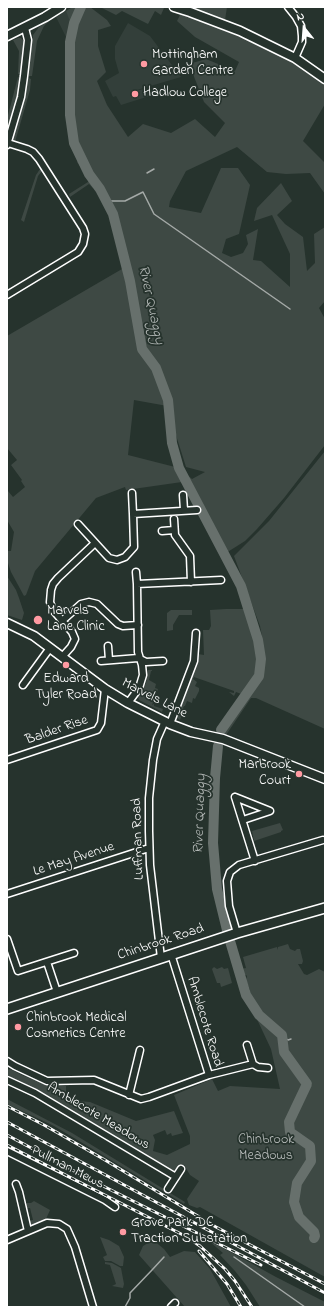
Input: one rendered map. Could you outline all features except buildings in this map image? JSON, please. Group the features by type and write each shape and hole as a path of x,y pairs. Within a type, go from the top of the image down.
{"main road":[{"name":"Chinbrook Road","path":"7,1009 237,933 325,908"}],"street":[{"path":"7,36 26,28 61,7"},
{"path":"174,7 240,31 294,58 325,79"},
{"path":"288,7 296,17 302,36 302,42 294,58"},
{"path":"7,295 78,252 83,244 85,234 81,224 33,152 7,144 21,97 28,40 26,28"},
{"path":"78,524 110,559 125,557 134,545 132,493"},
{"path":"183,495 184,510"},
{"path":"133,514 197,510"},
{"path":"174,519 174,530 176,537 190,556 191,582"},
{"path":"162,530 174,530"},
{"path":"62,657 71,647 75,639 72,632 54,612 50,596 52,586 63,573 95,543"},
{"path":"128,703 139,688 143,677 143,670 138,652 136,572"},
{"path":"137,584 220,580"},
{"path":"62,621 81,604 89,602 97,604 118,624 123,626 138,625"},
{"name":"Marvels Lane","path":"7,623 29,633 105,689 128,703 167,723 191,732 223,739 325,779"},
{"name":"Luffman Road","path":"161,958 149,848 149,798 157,739 167,723 188,678 194,659 196,633"},
{"path":"108,646 109,660"},
{"path":"23,684 50,648"},
{"path":"101,661 138,658 146,662 163,661"},
{"name":"Balder Rise","path":"7,760 97,730 101,723 105,689"},
{"path":"243,820 270,811 235,797 255,861"},
{"path":"237,933 229,906 227,881 230,872 239,865 323,840"},
{"name":"Le May Avenue","path":"7,894 149,848"},
{"path":"7,939 18,971 74,953"},
{"name":"Amblecote Road","path":"7,1061 46,1081 94,1080 140,1099 209,1075 171,954"},
{"path":"47,962 57,992"},
{"path":"247,1045 253,1064 258,1067 268,1068"},
{"path":"129,1095 140,1050"},
{"path":"209,1075 253,1064"},
{"name":"Amblecote Meadows","path":"7,1080 35,1093 176,1177"},
{"name":"Pullman Mews","path":"7,1152 105,1200 114,1207"},
{"path":"168,1189 181,1169"},
{"path":"16,1184 28,1230"},
{"path":"7,1240 47,1223 59,1224 67,1229 77,1254 93,1307"}],"shaded area":[{"path":"73,7 76,7 68,41 56,17"},
{"name":"Mottingham Garden Centre","path":"128,23 150,36 181,77 130,92 153,87 156,94 121,105 116,96 113,97 105,81 119,73 115,59 115,46"}],"green space":[{"path":"73,7 90,7 107,20 111,26 98,30 98,46 106,72 97,81 107,105 128,137 143,124 171,133 195,119 215,137 225,123 204,102 189,64 206,59 235,71 239,62 195,37 177,21 181,13 262,46 302,68 325,84 325,104 303,141 325,163 325,194 310,173 286,174 267,172 237,147 186,171 170,201 169,207 201,213 221,168 238,168 250,185 239,234 226,239 222,253 231,257 243,253 248,244 246,235 258,229 253,260 261,261 290,287 290,254 272,215 254,221 257,208 281,183 292,201 277,215 285,224 303,237 307,271 315,263 314,234 325,227 325,301 319,308 325,319 325,445 284,498 257,529 245,541 226,553 180,469 182,482 126,490 125,487 96,498 35,571 26,595 24,596 11,572 7,560 7,551 11,551 14,532 7,520 7,492 8,491 13,497 25,487 21,481 22,480 11,465 17,460 7,448 7,336 122,269 124,265 115,217 96,186 93,188 89,184 70,197 69,194 88,182 89,179 77,162 81,158 74,143 70,115 68,42 71,24 66,11","holes":["134,400 173,407 175,432 186,467 205,472 192,479 179,468 128,455"]},
{"path":"100,7 164,8 161,15 155,11 148,24 122,11 116,15"},
{"path":"187,7 227,7 225,20"},
{"path":"50,20 44,26 37,41 32,76 29,76 28,73 33,35 39,27"},
{"path":"21,38 25,42 21,74 18,74 19,51 13,40"},
{"path":"18,77 21,78 20,88 7,129 7,119"},
{"path":"28,78 31,79 30,90 15,142 13,135 25,95"},
{"path":"40,169 42,171 38,176 24,222 21,220 36,175"},
{"path":"325,451 325,729 256,698 251,698 226,735 222,731 260,676 263,659 265,658 260,637 262,636 260,626 234,556 269,521"},
{"path":"7,576 19,598 24,613 22,620 7,615"},
{"path":"247,609 256,637 260,659 258,676 244,695 236,692 234,696 229,692 234,693 234,691 194,677 193,679 197,682 195,686 199,688 199,691 195,699 193,698 192,703 187,701 183,708 184,709 180,720 177,718 196,664 198,654 204,655 203,630 209,630 211,626 210,610"},
{"path":"171,610 192,610 192,615 179,615 173,625 173,630 167,631 167,613"},
{"path":"148,670 152,670 149,680 156,684 155,688 158,689 152,705 154,704 154,706 163,709 162,712 139,700 138,697 146,683"},
{"path":"280,823 283,830 281,832 254,841 252,831"},
{"name":"Chinbrook Meadows","path":"288,944 290,949 295,951 300,949 303,961 302,964 298,964 304,974 307,975 319,969 325,972 325,1277 200,1207 197,1208 189,1205 187,1199 199,1181 190,1175 184,1165 181,1165 174,1170 170,1169 95,1124 68,1111 32,1087 7,1075 7,1070 10,1069 43,1084 66,1086 66,1100 90,1102 136,1121 174,1111 183,1133 172,1136 171,1133 167,1135 165,1130 153,1135 155,1140 153,1151 167,1155 190,1144 190,1136 174,1095 212,1079 218,1091 230,1086 280,1089 271,1049 247,998 250,990 246,980 247,976 243,976 240,971 241,969 246,968 243,957 277,947 278,950 278,947"},
{"path":"214,967 217,969 222,967 224,969 228,968 232,983 221,987 220,983 217,983 213,972 212,969"},
{"path":"7,1099 72,1133 185,1202 184,1204 54,1126 7,1104"},
{"path":"34,1201 50,1210 46,1219 33,1225 30,1224 29,1221 33,1220 30,1208 26,1208 25,1205"},
{"path":"100,1237 119,1246 124,1257 123,1266 111,1261 105,1261 103,1257 107,1255"},
{"path":"153,1240 164,1249 170,1257 184,1251 195,1252 210,1269 231,1307 185,1307 139,1255 143,1246"},
{"path":"209,1241 325,1302 325,1307 260,1307 246,1285 220,1255 223,1253"},
{"path":"105,1262 112,1263 121,1268 124,1284 123,1288 112,1286 116,1284 110,1265 105,1264"}],"waterway":[{"name":"River Quaggy","path":"81,7 74,23 70,42 70,115 74,143 89,174 100,189 113,214 130,281 142,349 156,368 168,400 172,443 179,468 241,586 258,640 261,659 259,676 221,730"},
{"path":"147,173 154,169"},
{"path":"107,201 125,201 143,192 154,214 290,309"},
{"name":"River Quaggy","path":"253,623 257,625"},
{"name":"River Quaggy","path":"218,746 215,778 213,843 217,889 227,930"},
{"name":"River Quaggy","path":"230,941 246,995 259,1015 282,1035 284,1052 307,1084 289,1122 290,1132 310,1146 311,1161 297,1183 294,1202 299,1217 314,1232 314,1238"},
{"name":"River Quaggy","path":"282,1036 288,1040 291,1039"},
{"path":"125,1307 130,1298 130,1293 164,1257"},
{"path":"234,1257 305,1307"}],"railway":[{"path":"7,1106 44,1125 105,1160 216,1227 325,1284"},
{"path":"7,1122 325,1293"},
{"path":"7,1135 89,1179 261,1265"},
{"path":"7,1145 187,1237 200,1246 225,1269 235,1281 252,1307"},
{"path":"199,1251 227,1284 241,1307"}],"place":[{"name":"Mottingham Garden Centre","path":"144,64"},
{"name":"Hadlow College","path":"135,94"},
{"name":"Marvels Lane Clinic","path":"38,620"},
{"name":"Edward Tyler Road","path":"66,665"},
{"name":"Marbrook Court","path":"299,774"},
{"name":"Chinbrook Medical Cosmetics Centre","path":"18,1027"},
{"name":"Grove Park DC Traction Substation","path":"123,1232"}]}
